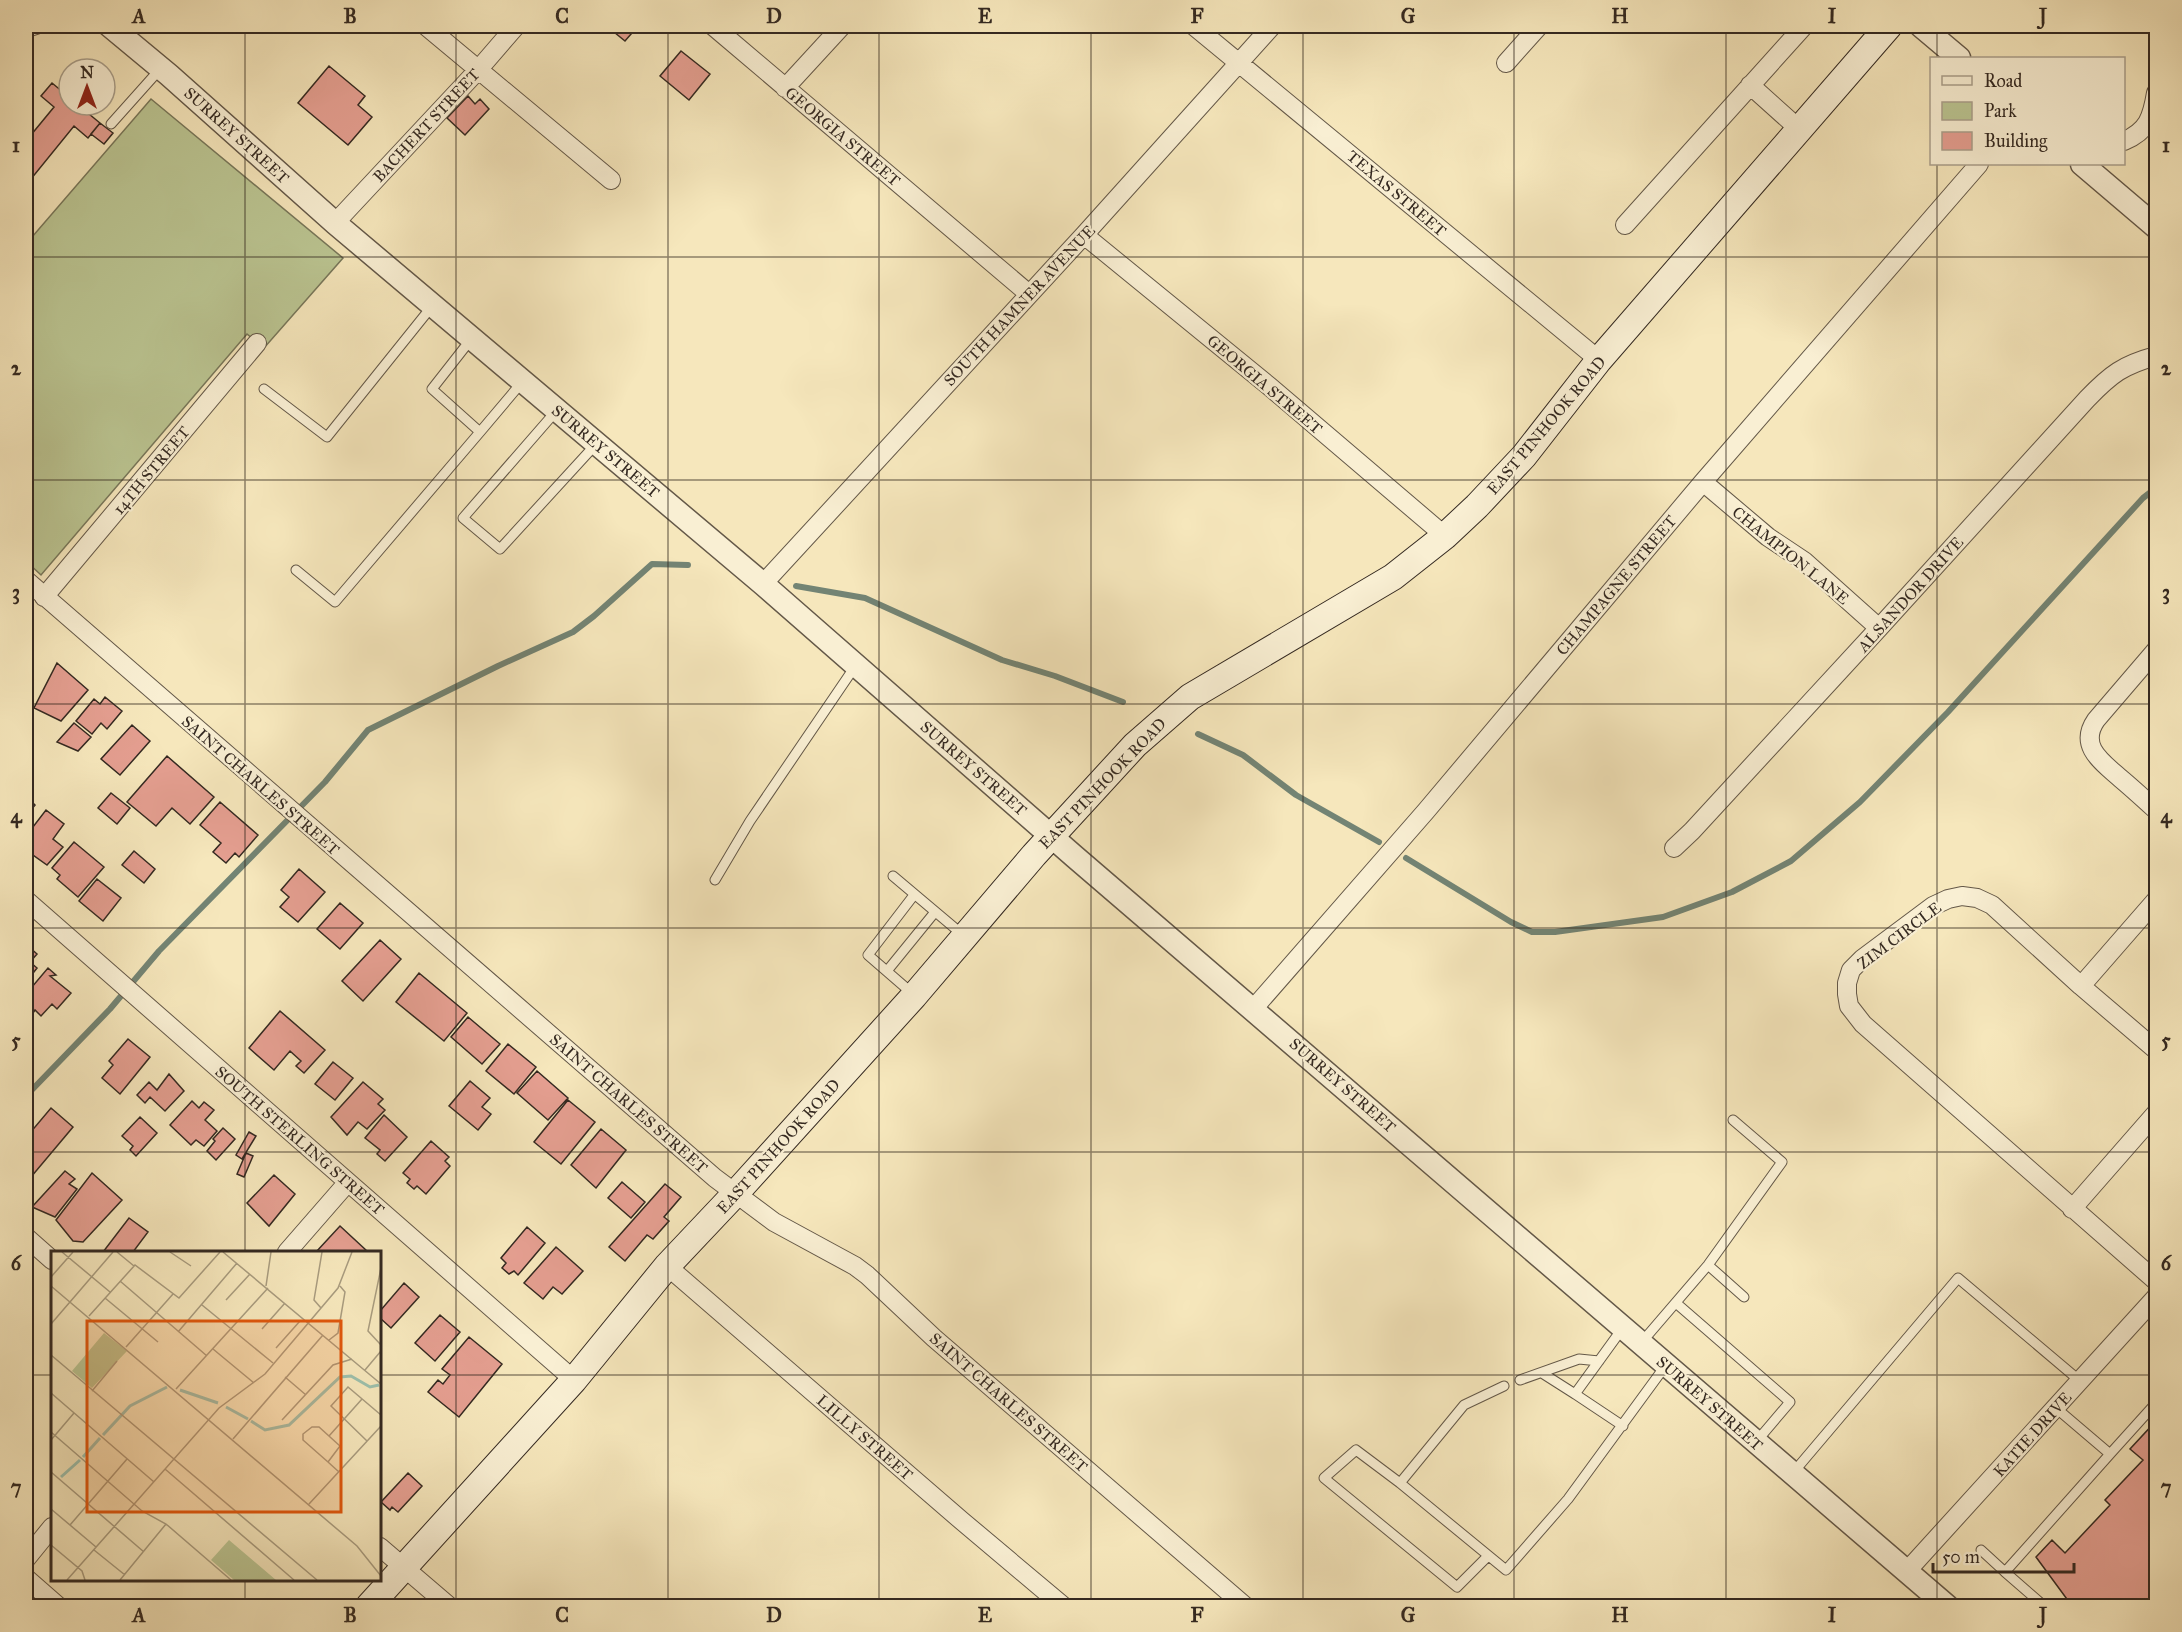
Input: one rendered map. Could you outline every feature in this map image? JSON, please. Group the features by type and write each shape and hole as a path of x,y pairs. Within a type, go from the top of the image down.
{"main road":[{"name":"EAST PINHOOK ROAD","path":"369,1606 573,1380 667,1266 914,996 1051,836 1135,745 1181,703 1232,670 1393,577 1445,536 1478,506 1524,456 1599,360 1889,26"}],"street":[{"name":"SURREY STREET","path":"110,26 161,68 335,223 763,584 1051,836 1254,1008 1947,1606"},
{"path":"426,26 611,180"},
{"name":"BACHERT STREET","path":"335,223 516,26"},
{"name":"GEORGIA STREET","path":"713,26 1029,294"},
{"path":"785,88 842,26"},
{"name":"TEXAS STREET","path":"1194,26 1599,360"},
{"name":"SOUTH HAMNER AVENUE","path":"763,584 1272,26"},
{"path":"1506,63 1539,26"},
{"path":"1624,225 1804,26"},
{"path":"1921,26 1958,57"},
{"path":"1750,86 1799,129"},
{"path":"2125,140 2141,132 2150,119 2157,93"},
{"name":"CHAMPAGNE STREET","path":"1254,1008 1426,811 1703,482 1978,165"},
{"path":"2083,165 2157,227"},
{"name":"GEORGIA STREET","path":"1084,234 1260,378 1445,536"},
{"name":"14TH STREET","path":"44,597 257,343"},
{"name":"ALSANDOR DRIVE","path":"1674,848 2108,377 2136,361 2157,356"},
{"name":"CHAMPION LANE","path":"1703,482 1768,537 1804,561 1879,628"},
{"name":"SAINT CHARLES STREET","path":"26,580 735,1194 774,1222 855,1266 867,1275 934,1338 1245,1606"},
{"path":"2157,650 2096,720 2090,728 2089,739 2098,758 2157,810"},
{"name":"ZIM CIRCLE","path":"2157,1050 1984,900 1962,896 1933,906 1862,959 1851,970 1847,983 1849,1006 1863,1024 2157,1281"},
{"name":"SOUTH STERLING STREET","path":"26,900 573,1380"},
{"path":"2081,986 2157,900"},
{"path":"2072,1209 2157,1113"},
{"path":"288,1251 348,1182"},
{"path":"26,1237 51,1259"},
{"name":"LILLY STREET","path":"667,1266 1063,1606"},
{"name":"KATIE DRIVE","path":"1906,1571 2157,1297"},
{"path":"26,1558 51,1528"},
{"path":"381,1548 449,1606"},
{"path":"26,1578 58,1606"}],"lane":[{"path":"26,33 40,26"},
{"path":"111,124 161,68"},
{"path":"264,389 327,437 433,305"},
{"path":"472,338 432,389 480,432"},
{"path":"296,570 335,603 523,381"},
{"path":"557,410 463,518 500,549 597,443"},
{"path":"715,880 750,820 856,665"},
{"path":"892,876 965,937"},
{"path":"914,895 868,955 914,996"},
{"path":"886,971 935,912"},
{"path":"1641,1343 1708,1265 1782,1161 1733,1120"},
{"path":"1708,1265 1744,1297"},
{"path":"1792,1474 1958,1278 2080,1381"},
{"path":"1676,1303 1790,1402 1755,1442"},
{"path":"1575,1394 1623,1328"},
{"path":"1521,1380 1578,1359 1599,1361"},
{"path":"1488,1557 1457,1587 1324,1478 1356,1449 1506,1570 1568,1499 1666,1365"},
{"path":"1542,1373 1623,1426"},
{"path":"1400,1483 1464,1405 1504,1386"},
{"path":"2005,1572 2157,1403"},
{"path":"2056,1408 2110,1454"},
{"path":"1981,1550 2044,1606"}],"green space":[{"path":"151,99 343,258 264,348 247,334 41,575 26,561 26,244"}],"building":[{"path":"611,26 638,26 625,41 609,28"},
{"path":"681,51 710,74 689,100 660,76"},
{"path":"329,66 365,96 358,105 372,117 348,145 298,103"},
{"path":"52,83 57,87 57,117 93,117 100,123 88,138 74,126 31,179 26,175 26,141 54,107 41,96"},
{"path":"468,96 475,104 480,99 489,109 465,135 447,118"},
{"path":"100,123 113,133 104,144 91,134"},
{"path":"57,663 88,690 61,721 34,708"},
{"path":"105,697 122,711 107,729 101,723 92,734 76,721 94,699 100,704"},
{"path":"74,723 91,737 78,751 57,742"},
{"path":"132,725 150,741 120,775 101,759"},
{"path":"167,756 214,797 190,824 172,808 156,826 127,802"},
{"path":"111,793 130,808 117,824 98,808"},
{"path":"26,796 35,805 26,816"},
{"path":"220,802 258,835 239,857 235,853 226,863 213,852 221,843 200,825"},
{"path":"46,810 64,824 53,839 63,847 47,865 26,850 26,836"},
{"path":"74,842 104,867 78,897 57,879 60,875 52,868"},
{"path":"134,851 155,869 144,883 122,865"},
{"path":"299,869 325,892 298,922 280,907 289,897 281,890"},
{"path":"97,879 121,898 103,921 79,901"},
{"path":"340,903 363,923 340,949 317,929"},
{"path":"380,940 401,959 363,1001 342,981"},
{"path":"27,945 37,954 30,962 37,968 26,982"},
{"path":"48,968 56,975 50,976 71,993 57,1009 52,1004 41,1016 35,1010 31,1016 26,1011 26,994"},
{"path":"419,973 467,1013 444,1041 396,1002"},
{"path":"280,1011 325,1050 304,1073 296,1066 301,1061 290,1051 274,1070 249,1048"},
{"path":"468,1017 500,1044 482,1064 451,1037"},
{"path":"128,1039 150,1057 120,1094 102,1078 113,1065 109,1061"},
{"path":"508,1044 536,1067 514,1094 486,1071"},
{"path":"333,1062 353,1078 335,1100 315,1084"},
{"path":"537,1071 568,1098 548,1120 517,1093"},
{"path":"169,1074 184,1091 165,1111 150,1097 145,1103 137,1095 149,1082 157,1090"},
{"path":"470,1081 490,1098 482,1107 491,1114 478,1130 449,1106"},
{"path":"363,1082 383,1099 378,1104 385,1110 367,1129 358,1122 347,1135 331,1117"},
{"path":"568,1100 595,1122 561,1164 534,1142"},
{"path":"192,1101 199,1108 204,1102 214,1110 205,1120 217,1131 204,1146 196,1140 191,1145 170,1125"},
{"path":"51,1108 73,1127 26,1183 26,1129 30,1133"},
{"path":"384,1115 407,1137 385,1161 377,1154 380,1150 365,1138"},
{"path":"140,1117 157,1133 136,1156 130,1150 133,1146 122,1136"},
{"path":"223,1128 235,1139 216,1160 207,1151 215,1141 213,1139"},
{"path":"601,1129 626,1150 596,1188 571,1165"},
{"path":"249,1132 256,1136 242,1159 236,1155"},
{"path":"431,1141 449,1157 445,1161 450,1166 426,1194 417,1186 414,1189 407,1183 410,1179 403,1173"},
{"path":"246,1153 253,1156 244,1177 237,1174"},
{"path":"65,1171 75,1179 69,1184 77,1189 55,1217 32,1207"},
{"path":"92,1173 122,1200 83,1242 73,1241 56,1220"},
{"path":"274,1175 295,1194 269,1226 247,1203"},
{"path":"622,1182 645,1202 631,1218 608,1198"},
{"path":"665,1184 681,1197 664,1217 669,1221 653,1239 647,1235 625,1261 609,1247"},
{"path":"129,1218 148,1232 134,1251 104,1251"},
{"path":"340,1226 367,1251 317,1251"},
{"path":"527,1227 545,1243 518,1275 514,1271 509,1274 502,1268 506,1263 501,1258"},
{"path":"556,1247 583,1271 562,1294 553,1287 543,1299 524,1283"},
{"path":"404,1283 419,1297 391,1328 381,1319 381,1310"},
{"path":"440,1315 460,1332 435,1361 415,1343"},
{"path":"469,1337 502,1364 459,1417 428,1392 438,1380 443,1384 450,1375 442,1369"},
{"path":"2156,1421 2156,1605 2126,1606 2121,1602 2117,1606 2072,1606 2036,1557 2052,1540 2065,1553 2110,1505 2105,1500 2143,1460 2130,1449"},
{"path":"408,1473 422,1486 398,1512 392,1507 390,1510 381,1502"}],"waterway":[{"path":"1406,858 1511,922 1532,932 1555,932 1663,917 1732,892 1791,861 1860,802 1948,712 2143,498 2156,488"},
{"path":"26,1096 110,1009 159,951 325,782 368,730 573,632 652,564 688,565"},
{"path":"796,586 865,598 1002,660 1055,676 1123,702"},
{"path":"1198,734 1243,755 1296,795 1379,842"}]}
